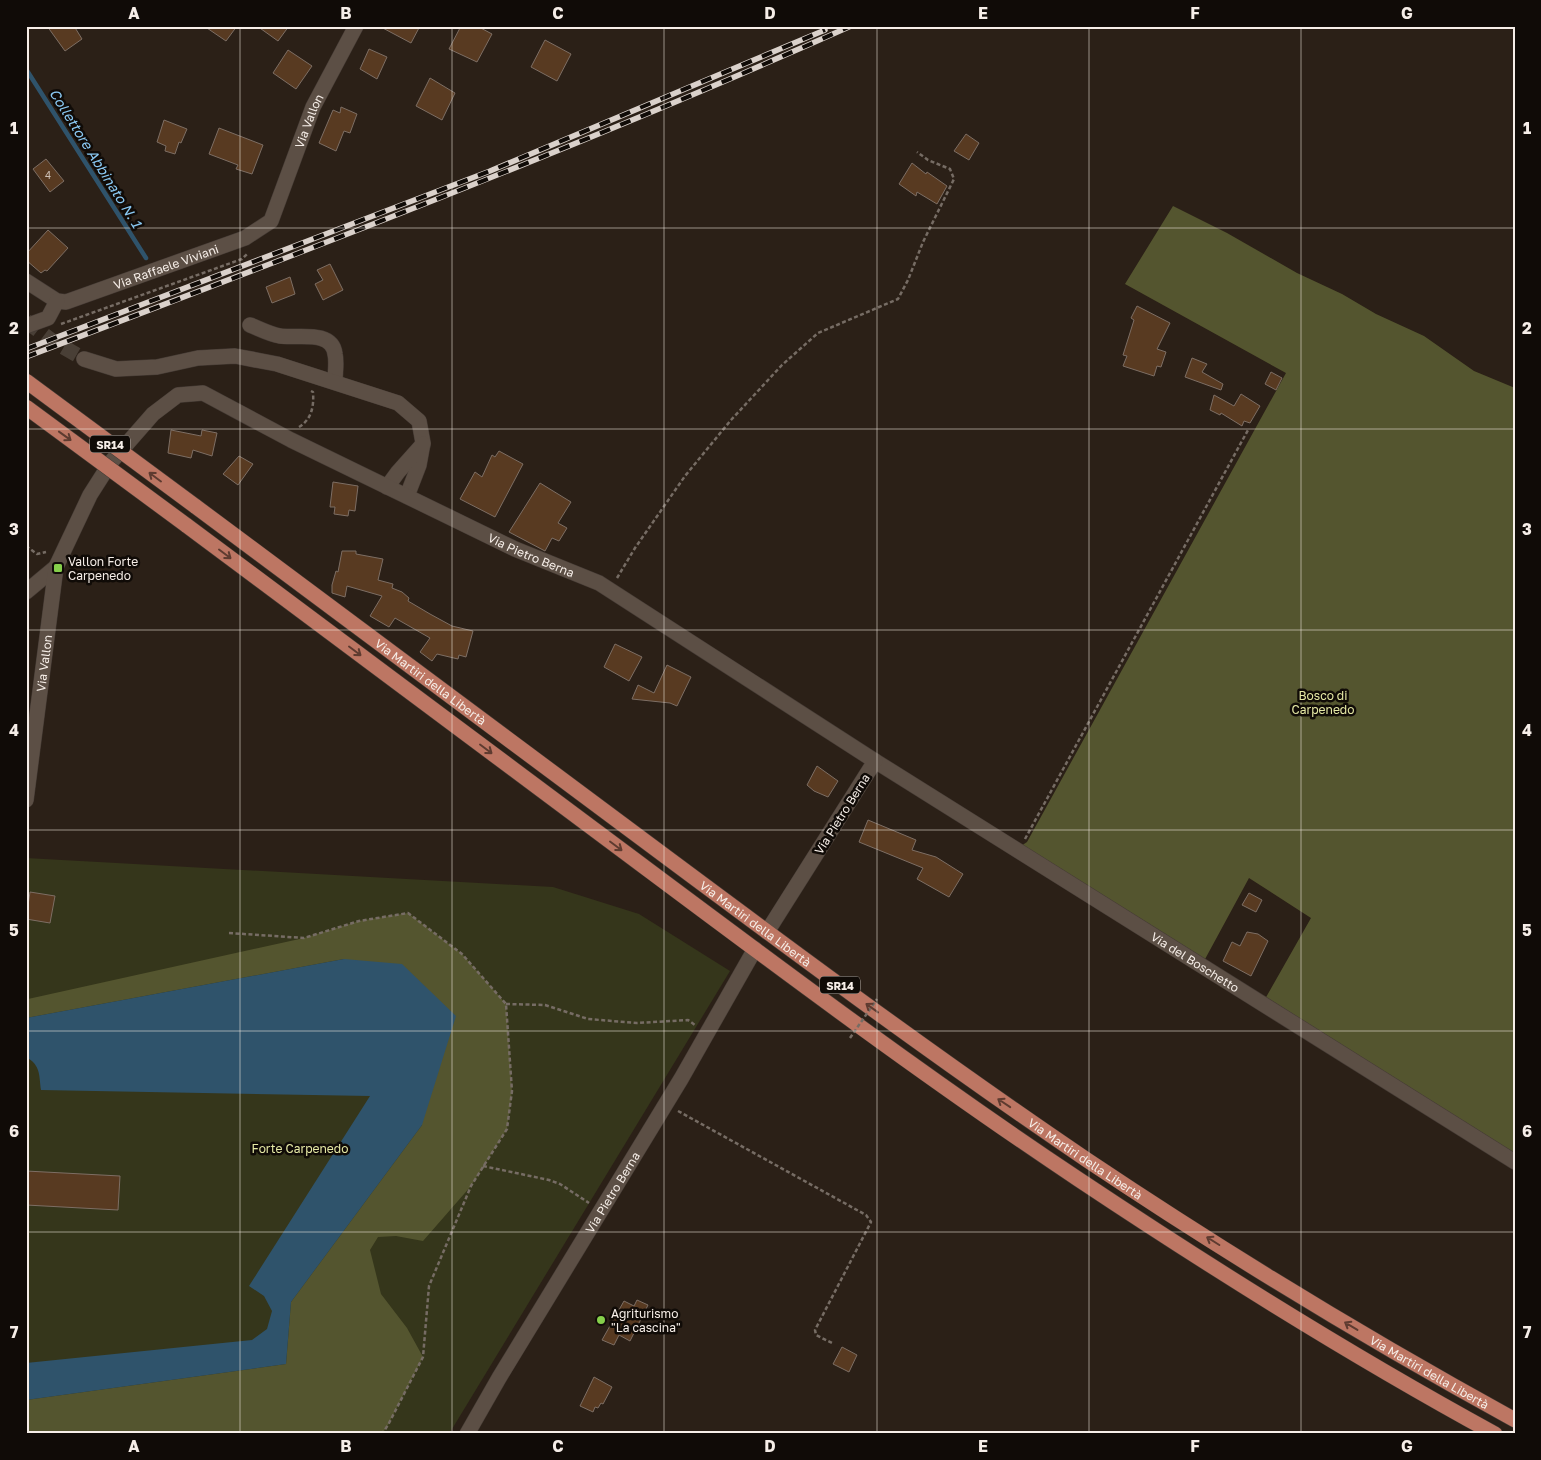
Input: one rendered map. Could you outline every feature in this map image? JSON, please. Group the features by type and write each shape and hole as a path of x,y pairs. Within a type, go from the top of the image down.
{"main road":[{"name":"Via Martiri della Libertà","path":"26,381 767,932 981,1086 1105,1171 1282,1285 1515,1420"},
{"name":"Via Martiri della Libertà","path":"26,407 755,949 968,1104 1077,1179 1271,1303 1384,1371 1495,1434"}],"street":[{"name":"Via Vallon","path":"271,220 313,107 356,26"},
{"name":"Via Raffaele Viviani","path":"57,301 66,302 236,242 271,220"},
{"path":"26,281 57,301 48,318 26,326"},
{"path":"250,325 281,336 314,336 328,341 336,352 335,382"},
{"path":"84,359 116,369 157,367 198,358 235,356 277,364 398,403 419,421 424,443 419,465 407,496"},
{"name":"Via Pietro Berna","path":"56,566 90,495 110,462 153,414 178,395 203,393 291,440 515,549 599,583 875,761 767,932"},
{"path":"387,486 424,443"},
{"name":"Via Vallon","path":"26,800 56,566"},
{"path":"26,592 56,566"},
{"name":"Via del Boschetto","path":"875,761 1515,1162"},
{"name":"Via Pietro Berna","path":"467,1434 504,1369 666,1104 755,949"}],"path":[{"path":"610,590 635,548 685,476 731,420 782,365 818,333 898,299 954,179 950,169 928,160 917,152"},
{"path":"54,326 242,259 249,252"},
{"path":"297,428 306,423 314,406 313,392 305,387"},
{"path":"1014,847 1028,835 1248,430"},
{"path":"26,546 37,554 47,552"},
{"path":"229,933 304,938 359,921 408,913 462,954 506,1004 512,1092 507,1129 471,1186 429,1286 424,1356 382,1434"},
{"path":"850,1038 877,998"},
{"path":"506,1004 545,1005 588,1019 636,1023 688,1020 706,1034"},
{"path":"666,1104 866,1216 871,1222 815,1330 816,1335 834,1344"},
{"path":"483,1166 560,1184 601,1211"}],"green space":[{"name":"Bosco di Carpenedo","path":"1173,206 1227,233 1297,273 1342,294 1376,314 1424,336 1474,371 1515,388 1515,1156 1265,999 1311,918 1249,878 1204,961 1021,846 1027,842 1286,373 1125,284"},
{"name":"Forte Carpenedo","path":"26,858 553,887 639,914 730,971 449,1434 26,1434"},
{"path":"408,913 462,954 506,1004 512,1091 507,1129 471,1186 423,1241 396,1236 378,1237 370,1250 381,1294 407,1328 423,1357 382,1434 26,1434 26,1400 286,1364 291,1302 422,1125 344,959 26,1018 26,1002 28,999 304,938 359,921"}],"water":[{"path":"344,959 402,964 456,1016 422,1125 291,1302 286,1364 26,1400 26,1363 252,1340 267,1329 272,1311 264,1296 249,1286 370,1096 41,1090 37,1067 26,1057 26,1018"}],"building":[{"path":"47,26 74,26 82,39 65,51"},
{"path":"204,26 237,26 226,41"},
{"path":"257,26 289,26 278,41"},
{"path":"379,26 420,26 411,43"},
{"path":"461,26 477,26 492,34 477,62 449,49"},
{"path":"545,40 571,54 557,81 531,67"},
{"path":"369,49 387,57 377,79 360,69"},
{"path":"288,50 312,66 296,89 273,73"},
{"path":"430,78 455,93 442,120 416,106"},
{"path":"341,107 357,114 350,133 344,131 336,151 319,143 333,110 340,113"},
{"path":"164,120 187,129 181,143 179,142 175,154 165,151 166,146 157,142"},
{"path":"219,128 263,145 252,174 236,169 238,165 209,154"},
{"path":"966,134 979,143 969,160 954,151"},
{"path":"46,159 64,181 50,192 33,169"},
{"path":"912,163 926,174 927,172 947,186 937,204 917,192 916,196 899,184"},
{"path":"48,230 68,248 47,271 45,270 41,273 26,260 26,254"},
{"path":"330,264 343,290 323,300 315,284 323,280 317,270"},
{"path":"290,277 295,294 272,303 266,287"},
{"path":"1137,306 1170,323 1157,349 1166,352 1161,367 1157,366 1154,376 1123,366 1127,356 1123,355 1134,320 1131,318"},
{"path":"1192,358 1207,364 1202,372 1223,384 1221,390 1185,377"},
{"path":"1271,372 1282,378 1276,390 1265,384"},
{"path":"1241,394 1260,406 1250,423 1244,421 1242,426 1221,413 1220,415 1210,410 1214,395 1234,406"},
{"path":"171,430 201,436 202,430 217,433 212,456 193,450 191,458 168,453"},
{"path":"499,451 523,464 495,517 460,499 475,472 482,477 492,455 495,457"},
{"path":"239,456 253,464 238,485 223,474"},
{"path":"333,482 358,486 355,511 349,510 348,516 334,514 335,507 330,507"},
{"path":"540,483 571,502 558,523 567,528 559,541 552,538 545,551 509,532"},
{"path":"342,551 356,551 356,554 383,559 378,580 393,584 392,588 402,592 409,598 408,601 452,626 473,631 466,657 459,655 458,659 437,654 432,661 420,652 430,638 395,618 389,627 370,616 382,596 347,586 345,597 332,593 332,585 336,571 338,572"},
{"path":"615,644 642,657 629,681 604,667"},
{"path":"667,665 691,677 677,706 670,703 632,699 638,685 654,693"},
{"path":"817,766 838,781 828,797 814,791 807,785"},
{"path":"868,820 916,840 912,850 936,857 963,874 949,897 917,879 923,868 859,842"},
{"path":"30,892 55,896 50,923 26,919"},
{"path":"1249,893 1262,900 1256,912 1242,905"},
{"path":"1247,932 1258,934 1268,941 1251,976 1223,961 1232,942 1240,946"},
{"path":"26,1171 120,1176 118,1210 26,1205"},
{"path":"637,1300 648,1305 630,1341 619,1335 614,1345 602,1340 624,1301 634,1306"},
{"path":"842,1347 857,1355 849,1372 833,1364"},
{"path":"594,1377 612,1387 603,1404 601,1403 598,1408 595,1407 593,1412 580,1406"}],"waterway":[{"name":"Collettore Abbinato N. 1","path":"26,69 146,258"}],"tunnel":[{"path":"26,321 51,340 84,359"}],"railway":[{"path":"26,357 337,238 544,156 749,71 851,26"},
{"path":"26,349 490,171 825,30"}],"place":[{"name":"Vallon Forte Carpenedo","path":"58,568"},
{"name":"Agriturismo \"La cascina\"","path":"601,1320"}]}
